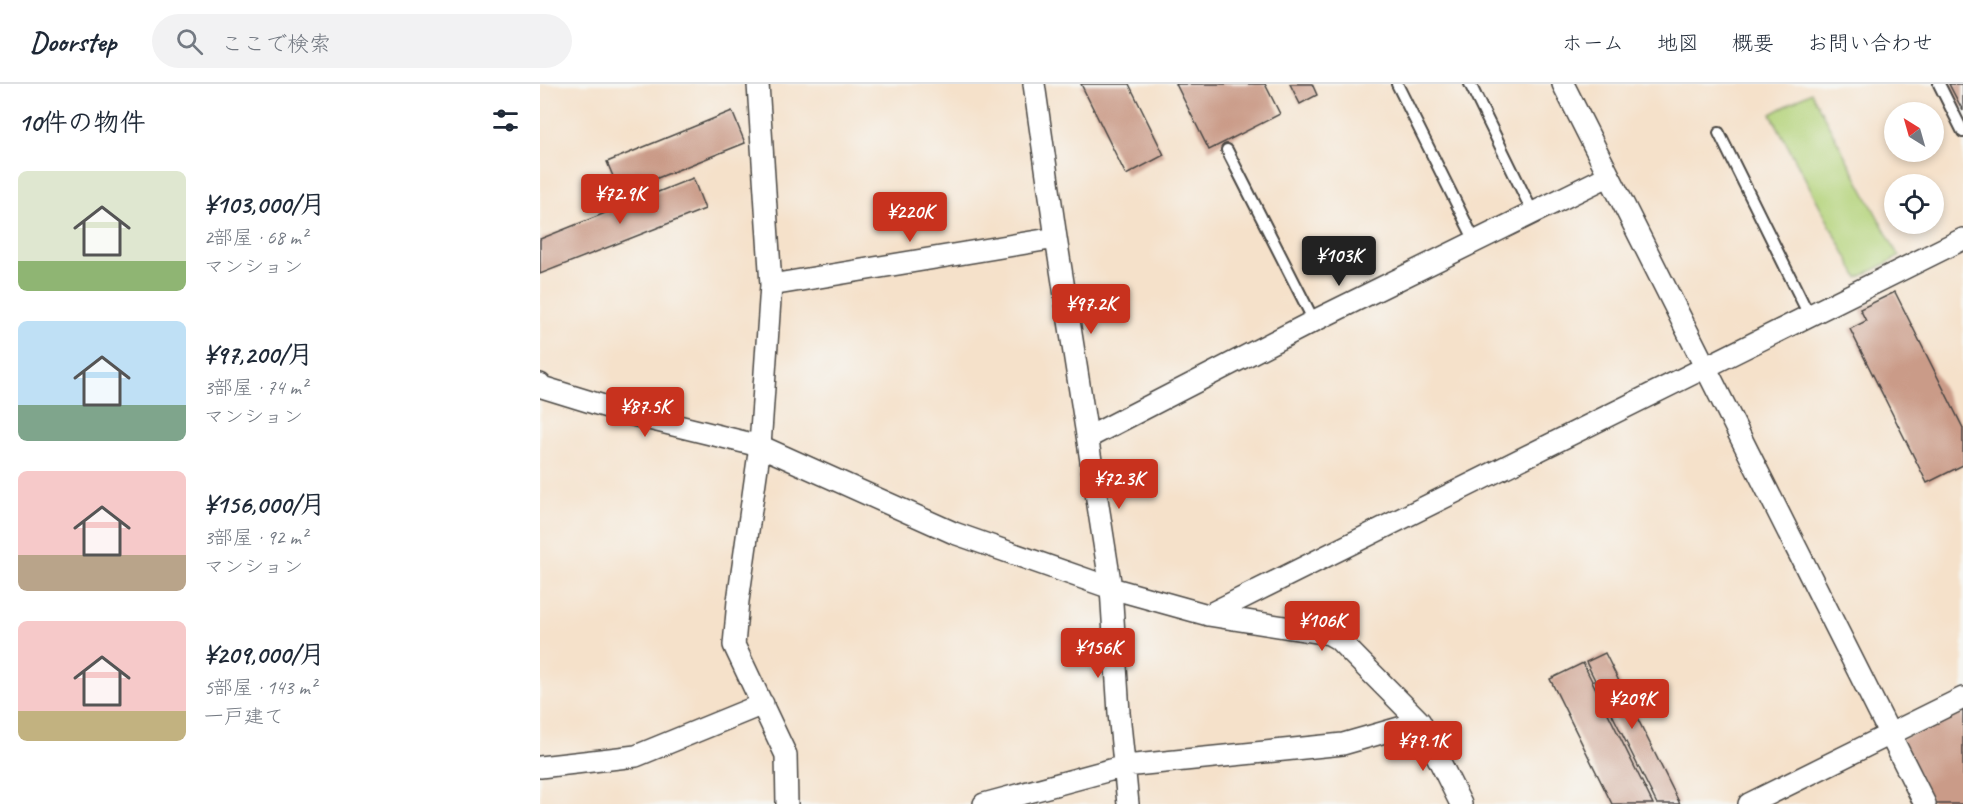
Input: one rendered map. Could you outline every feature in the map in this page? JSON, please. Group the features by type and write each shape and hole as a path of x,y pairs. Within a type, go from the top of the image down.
{"street":[{"path":"758,84 771,285 760,446 734,645 786,755 787,804"},
{"path":"1034,84 1111,588 1119,713 1128,804"},
{"path":"1563,84 1925,804"},
{"path":"1089,437 1314,321 1608,176"},
{"path":"771,285 1056,238"},
{"path":"1208,615 1963,239"},
{"path":"541,387 633,415 760,446 954,533 1111,588 1208,615 1329,634 1338,639 1420,722 1461,804"},
{"path":"1749,804 1963,698"},
{"path":"540,767 636,756 763,704"},
{"path":"984,804 1125,766 1343,744 1420,722"}],"lane":[{"path":"1396,84 1475,241"},
{"path":"1470,84 1533,213"},
{"path":"1939,84 1963,132"},
{"path":"1719,133 1809,315"},
{"path":"1227,150 1314,321"}],"green space":[{"path":"1811,92 1884,229 1884,234 1887,234 1899,257 1858,278 1771,114"}],"building":[{"path":"1081,84 1129,84 1164,155 1126,175"},
{"path":"1176,84 1265,84 1280,114 1209,150"},
{"path":"1290,84 1312,84 1317,95 1300,104"},
{"path":"1949,84 1963,84 1963,111"},
{"path":"732,111 745,143 620,193 607,162"},
{"path":"693,178 705,209 540,274 540,239"},
{"path":"1895,292 1963,428 1963,465 1927,483 1850,329 1866,321 1860,309"},
{"path":"1605,653 1680,804 1657,804 1586,662"},
{"path":"1583,663 1653,804 1612,804 1550,679"},
{"path":"1963,709 1963,804 1933,804 1901,740"}]}
